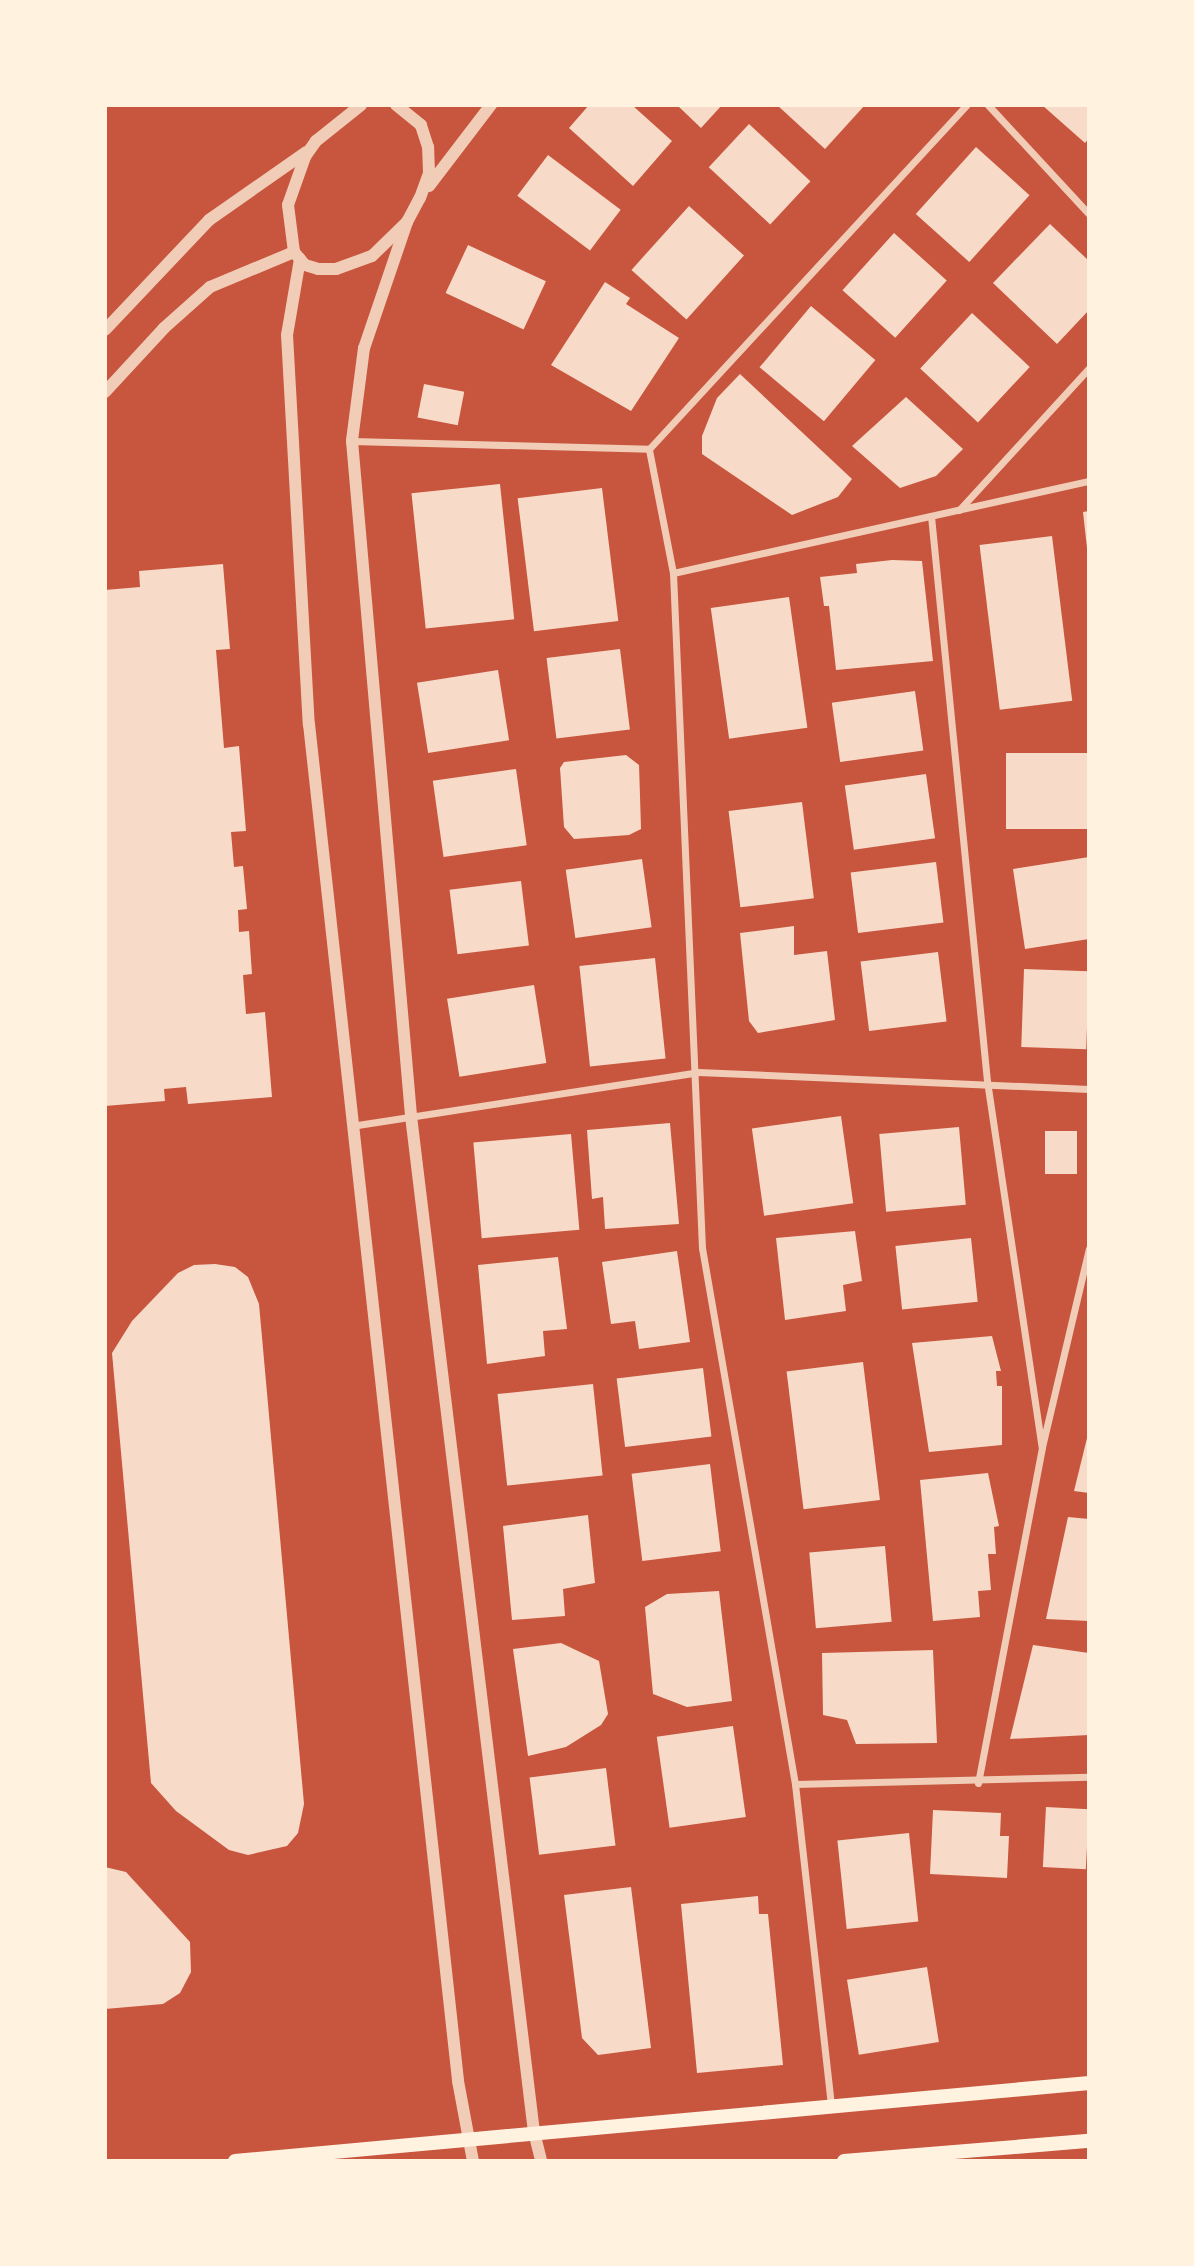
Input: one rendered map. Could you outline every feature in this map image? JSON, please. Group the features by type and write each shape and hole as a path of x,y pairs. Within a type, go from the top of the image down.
{"main road":[{"path":"235,2161 1089,2083"},
{"path":"844,2161 1089,2141"}],"street":[{"path":"396,105 421,125 428,147 429,173 407,222 364,348 352,441 411,1116 534,2132 541,2161"},
{"path":"420,198 491,105"},
{"path":"352,441 649,449 966,105"},
{"path":"988,105 1089,214"},
{"path":"105,330 209,220 312,147 354,107"},
{"path":"312,147 288,205 297,255 287,335 308,710 351,1126 458,2081 473,2161"},
{"path":"297,255 318,269 358,264 387,245 407,222"},
{"path":"105,392 164,327 210,287 297,255"},
{"path":"959,510 1089,368"},
{"path":"649,449 673,573 698,1072 702,1248 795,1784 831,2105"},
{"path":"673,573 1089,481"},
{"path":"931,516 987,1081 1042,1447"},
{"path":"351,1126 698,1072 987,1081 1089,1088"},
{"path":"978,1783 1042,1447 1089,1248"},
{"path":"795,1784 978,1783 1089,1777"}],"building":[{"path":"589,105 632,105 672,141 633,186 569,128"},
{"path":"677,105 722,105 701,128"},
{"path":"777,105 865,105 825,149"},
{"path":"1042,105 1089,105 1089,138 1085,143"},
{"path":"749,124 810,181 770,224 709,167"},
{"path":"976,147 1030,195 969,262 916,214"},
{"path":"548,155 621,210 590,250 517,196"},
{"path":"689,206 744,256 686,319 631,270"},
{"path":"1050,224 1089,261 1089,310 1057,344 993,283"},
{"path":"894,233 947,281 895,338 842,290"},
{"path":"468,245 546,281 524,329 446,293"},
{"path":"605,282 630,298 626,304 679,338 631,411 551,365"},
{"path":"811,306 875,360 824,421 760,367"},
{"path":"972,313 1030,367 978,422 920,369"},
{"path":"740,374 852,479 838,497 792,515 702,454 702,436 717,398"},
{"path":"424,384 464,392 458,425 418,417"},
{"path":"906,397 963,449 936,476 900,488 852,446"},
{"path":"500,484 514,619 426,629 411,493"},
{"path":"602,488 618,621 534,631 518,498"},
{"path":"1089,511 1089,548 1087,548 1083,512"},
{"path":"1052,536 1072,701 1000,710 980,545"},
{"path":"892,560 922,561 933,661 836,670 829,606 824,606 820,577 857,573 856,564"},
{"path":"223,564 230,649 216,650 224,748 239,746 246,831 231,832 234,867 243,866 247,909 238,910 239,932 249,931 252,974 243,975 246,1014 265,1012 272,1097 188,1104 186,1087 164,1089 165,1101 105,1106 105,590 140,587 139,571"},
{"path":"789,597 807,728 729,739 711,608"},
{"path":"620,649 630,729 556,738 547,658"},
{"path":"498,670 509,740 428,753 417,683"},
{"path":"915,691 923,750 840,762 832,703"},
{"path":"1006,753 1089,753 1089,829 1006,829"},
{"path":"626,755 639,765 641,829 629,835 574,839 564,827 560,768 564,762"},
{"path":"516,769 527,845 444,857 433,781"},
{"path":"926,774 935,838 854,850 845,785"},
{"path":"802,802 814,898 740,907 729,811"},
{"path":"1089,857 1089,939 1025,949 1013,869"},
{"path":"642,859 652,927 575,938 566,870"},
{"path":"936,862 943,923 858,933 851,872"},
{"path":"521,881 529,946 457,954 450,890"},
{"path":"794,926 794,955 827,951 835,1020 758,1033 749,1021 740,933"},
{"path":"938,952 947,1021 869,1031 861,962"},
{"path":"655,958 666,1058 590,1066 579,966"},
{"path":"1024,969 1089,971 1086,1049 1021,1047"},
{"path":"534,985 546,1063 459,1077 447,999"},
{"path":"841,1116 853,1203 764,1216 752,1129"},
{"path":"670,1123 679,1224 605,1229 603,1197 592,1199 587,1130"},
{"path":"959,1127 966,1205 886,1212 879,1134"},
{"path":"1045,1131 1077,1131 1077,1174 1045,1174"},
{"path":"571,1134 579,1230 482,1238 473,1143"},
{"path":"855,1231 862,1281 843,1285 846,1311 785,1320 776,1238"},
{"path":"971,1238 978,1302 902,1310 895,1246"},
{"path":"677,1251 690,1342 639,1349 635,1321 611,1324 602,1262"},
{"path":"558,1257 567,1329 543,1331 545,1356 487,1364 478,1265"},
{"path":"194,1265 235,1267 248,1277 259,1304 304,1804 298,1833 287,1846 248,1855 229,1850 176,1811 151,1783 112,1353 132,1321 178,1273"},
{"path":"992,1336 1001,1371 996,1371 997,1386 1002,1386 1002,1445 929,1452 912,1343"},
{"path":"863,1362 880,1500 804,1509 787,1371"},
{"path":"703,1368 711,1436 625,1447 617,1379"},
{"path":"593,1384 603,1475 507,1486 498,1394"},
{"path":"1089,1430 1089,1493 1074,1491"},
{"path":"710,1464 721,1551 642,1561 632,1474"},
{"path":"988,1473 999,1526 994,1527 996,1554 988,1554 991,1590 978,1591 980,1617 933,1621 920,1480"},
{"path":"588,1515 595,1583 563,1589 565,1616 512,1620 503,1526"},
{"path":"1068,1517 1089,1519 1089,1621 1046,1619"},
{"path":"885,1546 892,1622 816,1628 809,1553"},
{"path":"719,1591 732,1701 687,1707 653,1694 645,1607 667,1594"},
{"path":"561,1643 599,1661 608,1714 601,1725 566,1747 528,1756 513,1649"},
{"path":"1033,1645 1089,1653 1089,1735 1010,1739"},
{"path":"933,1650 937,1743 856,1744 847,1720 823,1715 822,1653"},
{"path":"733,1726 746,1817 670,1828 657,1737"},
{"path":"606,1768 616,1845 539,1855 530,1777"},
{"path":"1046,1807 1089,1809 1086,1869 1043,1867"},
{"path":"933,1810 1001,1813 1000,1836 1009,1836 1007,1878 930,1874"},
{"path":"909,1833 918,1922 847,1929 837,1841"},
{"path":"105,1867 126,1872 190,1942 191,1972 180,1993 163,2004 105,2009"},
{"path":"631,1887 651,2048 598,2055 582,2038 564,1895"},
{"path":"758,1896 759,1914 768,1914 783,2065 697,2073 681,1904"},
{"path":"927,1967 939,2042 859,2055 847,1980"}]}
